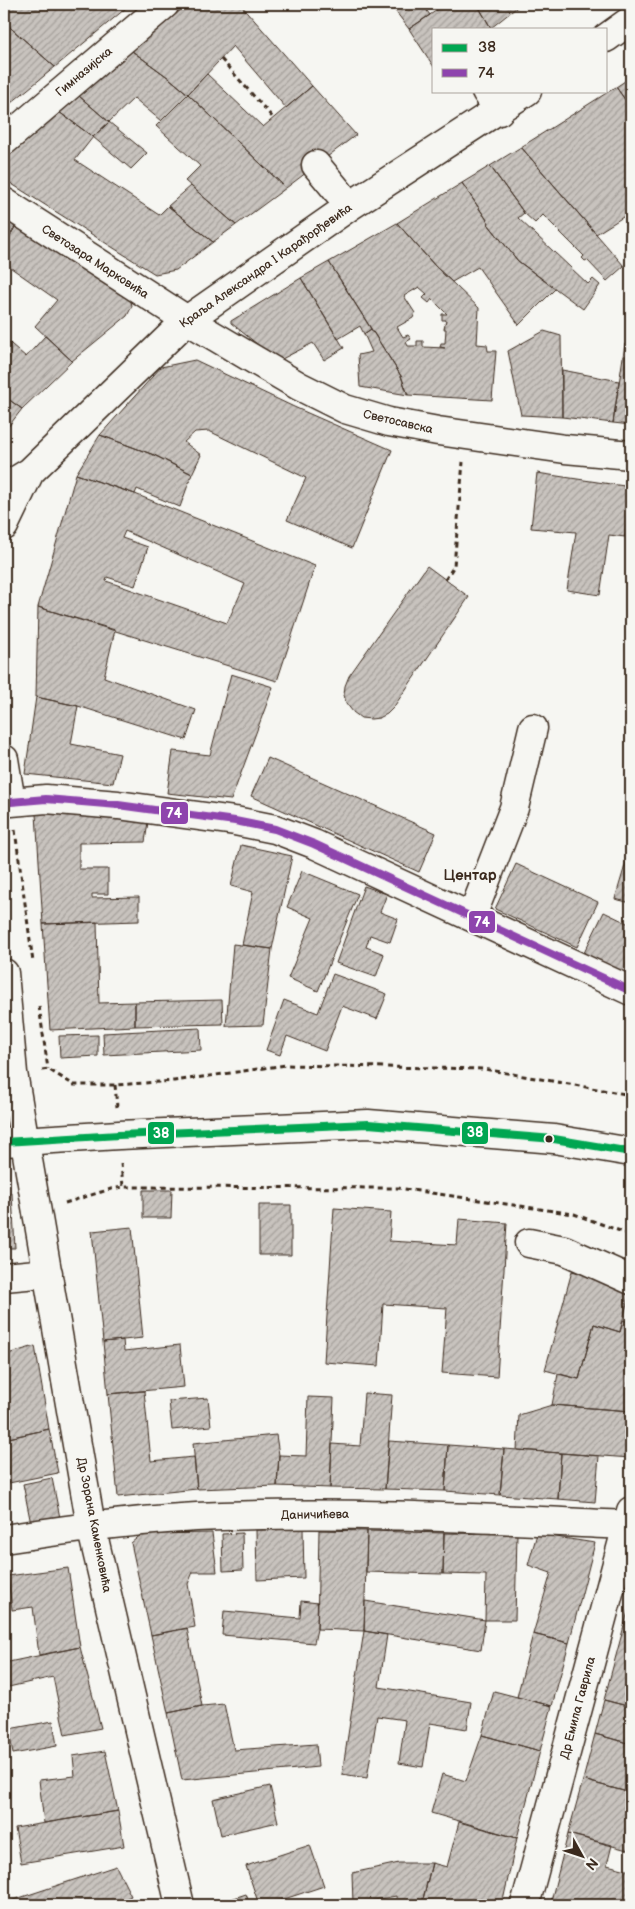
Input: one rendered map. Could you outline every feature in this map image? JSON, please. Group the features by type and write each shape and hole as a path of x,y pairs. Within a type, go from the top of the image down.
{"street":[{"name":"Гимназијска","path":"4,141 165,4"},
{"path":"608,37 631,20"},
{"name":"Краља Александра I Карађорђевића","path":"30,472 187,320 350,206 493,101 524,92"},
{"path":"316,166 350,206"},
{"name":"Светозара Марковића","path":"4,202 187,320"},
{"name":"Светосавска","path":"187,320 299,386 345,410 389,422 465,434 565,449 631,455"},
{"path":"4,488 30,472"},
{"path":"4,526 30,472"},
{"path":"472,916 514,808 533,728"},
{"path":"4,759 11,802 46,799 118,805 235,821 275,830 314,844 631,991"},
{"path":"4,973 13,1073"},
{"name":"Др Зорана Каменковића","path":"13,1073 14,1142 38,1211 91,1526 180,1905"},
{"path":"14,1142 119,1135 368,1124 554,1139 631,1152"},
{"path":"529,1243 564,1250 631,1280"},
{"path":"4,1277 48,1273"},
{"name":"Даничићева","path":"4,1539 91,1526 221,1516 358,1514 629,1518"},
{"name":"Др Емила Гаврила","path":"525,1905 629,1518"}],"path":[{"path":"432,4 437,11"},
{"path":"221,59 274,119"},
{"path":"445,580 454,566 465,434"},
{"path":"11,802 34,970"},
{"path":"38,1000 48,1069"},
{"path":"13,1073 48,1069 74,1085 115,1085 174,1081 286,1065 484,1069 631,1095"},
{"path":"38,1211 123,1187 398,1188 574,1214 631,1235"}],"building":[{"path":"4,4 50,4 56,10 62,4 131,4 55,67 4,22"},
{"path":"188,4 240,4 312,86 286,108 233,46 188,94 132,51"},
{"path":"390,4 422,4 430,15 409,29"},
{"path":"446,4 477,4 491,28 432,28 432,64 409,29"},
{"path":"477,4 521,4 491,28"},
{"path":"4,22 55,67 11,103 4,96"},
{"path":"132,51 188,94 161,121 134,98 109,122 79,96"},
{"path":"207,74 263,127 312,86 356,135 286,188 188,94"},
{"path":"631,77 631,108 616,87"},
{"path":"616,87 631,108 631,212 596,234 521,147"},
{"path":"188,94 286,188 236,225 185,181 200,166 156,126"},
{"path":"4,96 11,103 4,110"},
{"path":"79,96 109,122 93,137 59,112"},
{"path":"59,112 93,137 75,160 159,215 168,206 213,242 176,270 155,274 7,181 4,160"},
{"path":"109,122 147,153 131,169 93,137"},
{"path":"521,147 624,266 607,281 587,260 585,261 582,258 584,256 543,215 535,223 524,213 490,166"},
{"path":"490,166 524,213 518,218 588,284 593,279 600,285 583,309 518,261 488,224 462,183"},
{"path":"462,183 488,224 518,261 555,289 519,325 478,267 452,282 435,266 397,223"},
{"path":"191,186 236,225 213,242 168,206"},
{"path":"4,213 18,222 4,246"},
{"path":"18,222 130,297 132,306 127,316 72,361 35,326 57,300 4,263 4,246"},
{"path":"397,223 435,266 479,308 477,344 487,345 488,351 496,351 492,400 408,395 401,376 329,262","holes":["419,287 427,294 423,298 429,303 432,299 447,314 442,314 442,320 446,320 444,329 446,329 445,343 441,343 440,347 445,348 423,347 423,341 417,341 417,346 408,346 406,342 411,339 408,335 403,337 397,327 413,318 415,313 404,296"]},
{"path":"329,262 371,329 364,334 360,326 338,339 301,278"},
{"path":"301,278 344,348 324,360 313,343 278,361 231,323 231,321"},
{"path":"371,329 401,376 408,395 360,387 358,355 372,352 364,334"},
{"path":"544,331 561,336 562,417 521,415 508,351"},
{"path":"45,336 72,361 22,409 4,396 4,338 26,357"},
{"path":"625,344 631,345 631,425 613,423"},
{"path":"195,360 294,407 392,450 352,548 287,520 306,478 209,431 195,432 184,442 201,455 192,474 154,455 100,435 161,367"},
{"path":"562,370 619,381 613,423 562,417"},
{"path":"4,396 22,409 4,432"},
{"path":"100,435 154,455 192,474 180,507 137,489 135,494 76,474"},
{"path":"537,473 631,487 625,537 609,535 600,595 567,590 576,532 531,528"},
{"path":"76,474 135,494 315,566 277,681 38,607","holes":["125,531 245,584 227,623 106,581 107,577 135,586 148,547 122,538"]},
{"path":"631,494 631,538 625,537"},
{"path":"427,566 469,597 393,708 379,718 361,718 346,703 344,695 345,686 349,676"},
{"path":"38,607 115,630 104,677 196,710 186,740 78,706 36,697"},
{"path":"231,674 273,687 231,800 167,793 173,751 210,755"},
{"path":"36,697 78,706 71,744 120,754 113,783 25,774"},
{"path":"268,758 436,833 419,872 251,796"},
{"path":"83,809 149,815 145,842 79,843 79,869 108,869 108,894 92,894 92,898 139,897 139,921 43,924 36,814"},
{"path":"241,845 292,856 272,949 242,945 253,892 231,886"},
{"path":"629,852 631,853 631,903 615,899"},
{"path":"516,864 598,902 577,947 495,909"},
{"path":"302,871 358,894 318,991 288,978 313,918 287,907"},
{"path":"364,886 387,894 380,912 398,919 390,942 370,935 366,947 384,954 376,977 336,963"},
{"path":"604,912 631,925 631,965 625,978 582,957"},
{"path":"97,922 99,1003 135,1002 135,1026 50,1030 43,924"},
{"path":"233,944 272,949 263,1025 226,1026"},
{"path":"333,974 387,994 377,1019 342,1006 325,1051 287,1036 280,1055 266,1050 284,1000 318,1013"},
{"path":"222,1000 223,1024 135,1026 135,1002"},
{"path":"200,1028 201,1050 104,1055 103,1033"},
{"path":"98,1035 98,1056 60,1058 59,1036"},
{"path":"143,1190 172,1190 171,1218 143,1218"},
{"path":"4,1194 12,1194 15,1248 4,1248"},
{"path":"259,1205 291,1205 291,1255 259,1255"},
{"path":"334,1208 391,1212 389,1241 457,1245 459,1219 507,1223 497,1377 442,1373 447,1308 383,1304 379,1366 324,1362"},
{"path":"132,1227 143,1338 103,1342 92,1231"},
{"path":"572,1271 631,1287 620,1332 594,1324 579,1379 545,1370"},
{"path":"623,1320 631,1323 631,1411 552,1405 558,1374 579,1379 594,1324 620,1332"},
{"path":"123,1340 124,1351 180,1345 184,1387 108,1394 103,1342"},
{"path":"35,1346 49,1429 9,1438 4,1405 4,1374 9,1372 4,1355"},
{"path":"4,1355 9,1372 4,1374"},
{"path":"144,1391 151,1461 194,1457 197,1489 118,1497 108,1394"},
{"path":"364,1393 392,1395 385,1489 330,1488 332,1444 360,1446"},
{"path":"308,1397 334,1398 330,1488 277,1486 279,1455 306,1456"},
{"path":"208,1398 211,1426 172,1430 169,1401"},
{"path":"552,1405 631,1411 631,1458 517,1450 519,1415"},
{"path":"49,1429 58,1473 4,1484 4,1439"},
{"path":"276,1435 279,1455 277,1486 197,1489 193,1443"},
{"path":"389,1441 448,1445 445,1491 385,1489"},
{"path":"448,1445 504,1449 500,1495 445,1491"},
{"path":"504,1449 561,1453 558,1499 500,1495"},
{"path":"561,1453 599,1456 595,1502 558,1499"},
{"path":"52,1478 60,1518 31,1524 23,1484"},
{"path":"303,1529 304,1578 257,1580 256,1530"},
{"path":"319,1530 367,1531 364,1631 317,1629"},
{"path":"367,1531 444,1533 443,1574 366,1572"},
{"path":"212,1533 217,1572 193,1572 188,1584 195,1627 151,1635 131,1543 142,1534"},
{"path":"242,1533 243,1570 223,1571 222,1534"},
{"path":"444,1533 517,1534 515,1620 485,1620 486,1575 443,1574"},
{"path":"537,1534 595,1543 569,1643 533,1634 551,1573 528,1565"},
{"path":"68,1568 80,1647 39,1655 33,1607 12,1610 8,1576"},
{"path":"301,1601 318,1603 317,1629 314,1643 222,1635 224,1611 300,1618"},
{"path":"365,1601 485,1620 481,1650 364,1631"},
{"path":"631,1604 631,1707 604,1700"},
{"path":"187,1628 202,1706 168,1713 151,1635"},
{"path":"364,1631 387,1635 379,1687 471,1702 467,1729 430,1723 423,1767 399,1763 405,1720 377,1716 367,1778 342,1774"},
{"path":"533,1634 569,1643 552,1706 517,1697"},
{"path":"80,1647 101,1728 65,1735 53,1677 4,1688 4,1663"},
{"path":"494,1691 552,1706 540,1751 482,1735"},
{"path":"604,1700 631,1707 631,1744 595,1734"},
{"path":"224,1704 234,1750 316,1744 318,1767 182,1780 168,1713 202,1706"},
{"path":"53,1721 57,1746 13,1754 9,1729"},
{"path":"595,1734 631,1744 631,1793 583,1780"},
{"path":"482,1735 540,1751 517,1838 431,1813 442,1774 466,1781"},
{"path":"105,1751 118,1811 44,1823 39,1780 75,1776 73,1756"},
{"path":"583,1780 631,1793 631,1851 568,1834"},
{"path":"270,1786 278,1822 221,1835 213,1799"},
{"path":"118,1811 124,1846 21,1863 15,1828"},
{"path":"459,1822 517,1838 502,1905 447,1905 423,1899 432,1863 447,1867"},
{"path":"568,1834 612,1845 607,1865 631,1871 631,1905 550,1905"},
{"path":"310,1845 324,1886 266,1905 259,1905 246,1866"},
{"path":"399,1863 432,1863 423,1899 424,1905 397,1905 396,1896 353,1904 352,1873"},
{"path":"116,1866 131,1896 116,1905 4,1905 4,1903"},
{"path":"246,1894 250,1905 216,1905 216,1904"}],"transit line":[{"name":"74","path":"11,802 46,799 118,805 235,821 275,829 314,844 631,991"},
{"name":"38","path":"4,1142 368,1124 554,1139 631,1152"}],"district":[{"name":"Центар","path":"470,875"}]}
